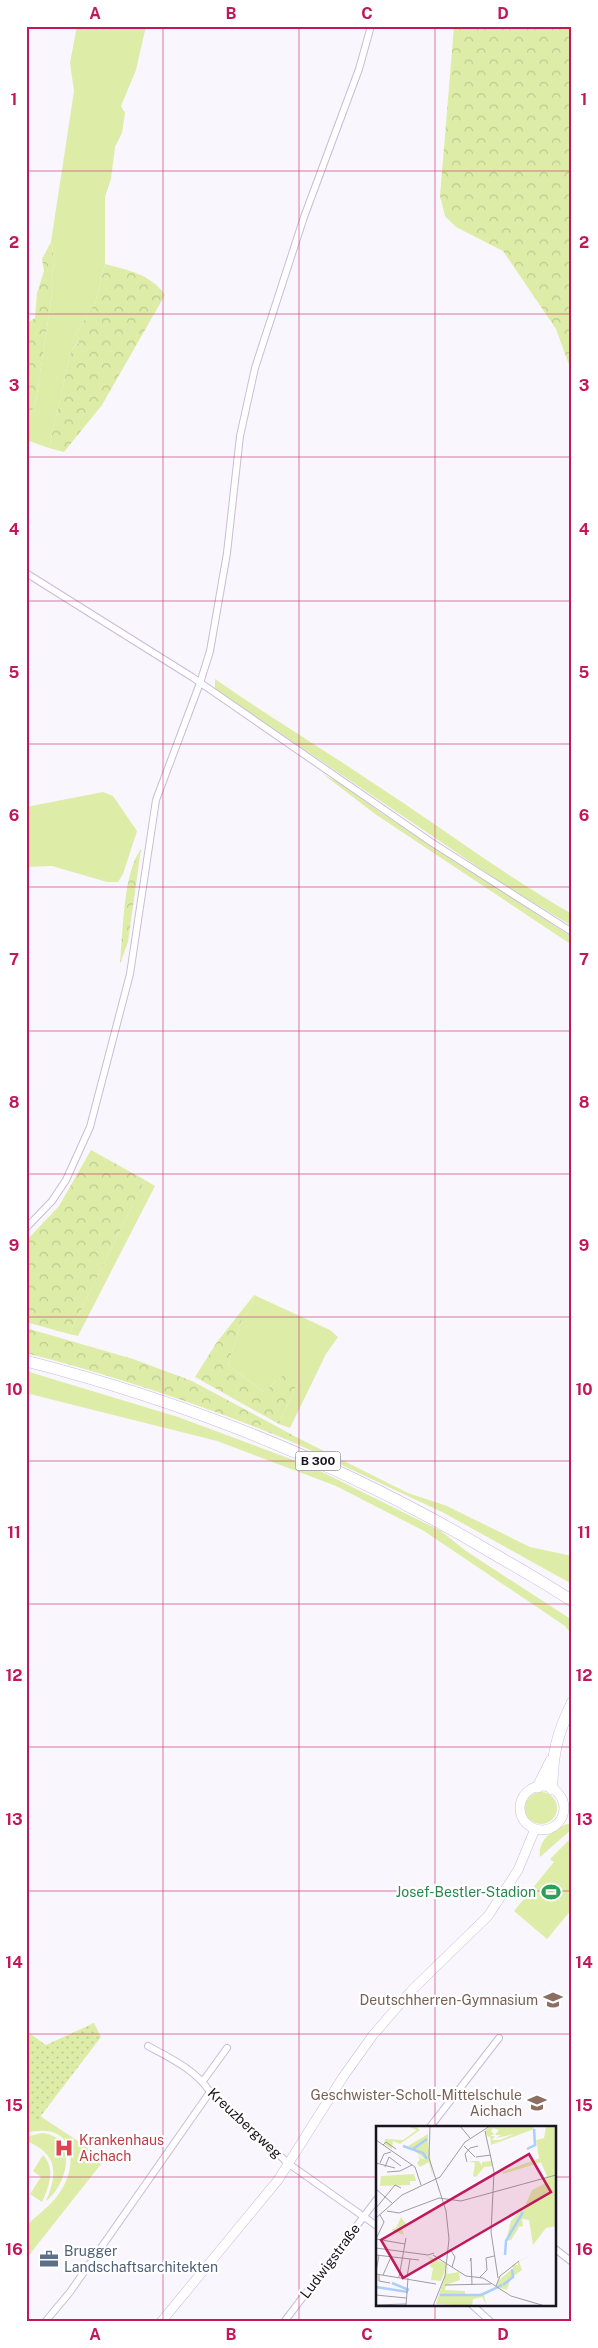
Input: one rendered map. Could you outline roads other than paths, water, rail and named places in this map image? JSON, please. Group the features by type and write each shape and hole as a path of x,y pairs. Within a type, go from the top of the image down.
{"highway":[{"name":"B 300","path":"26,1362 151,1399 261,1437 311,1458 402,1502 572,1601"},
{"path":"558,1592 572,1594"},
{"path":"538,1787 552,1760 559,1732 572,1703"},
{"path":"552,1760 552,1789"}],"main road":[{"path":"538,1787 552,1789 561,1798 567,1810 554,1826 543,1830 535,1829 523,1819 520,1806 526,1794 538,1787"},
{"path":"160,2322 268,2193 289,2164 343,2077 373,2035 413,1989 488,1916 518,1870 535,1829"}],"street":[{"path":"26,1228 52,1201 66,1180 90,1127 130,974 156,800 200,683 217,614 227,553 240,436 255,368 304,217 359,69 371,26"},
{"path":"26,573 200,683 431,842 572,932"},
{"path":"431,2126 500,2038"},
{"name":"Kreuzbergweg","path":"148,2046 174,2059 203,2081 210,2092 289,2164 376,2225"},
{"name":"Kreuzbergweg","path":"203,2081 227,2048"},
{"path":"45,2322 70,2292 210,2092"},
{"name":"Ludwigstraße","path":"284,2322 376,2200"},
{"path":"556,2250 572,2262"},
{"path":"473,2306 491,2322"}],"place":[{"name":"Josef-Bestler-Stadion","path":"551,1892"},
{"name":"Deutschherren-Gymnasium","path":"553,2000"},
{"name":"Geschwister-Scholl-Mittelschule Aichach","path":"537,2103"},
{"name":"Krankenhaus Aichach","path":"64,2148"},
{"name":"Brugger Landschaftsarchitekten","path":"49,2259"}]}
